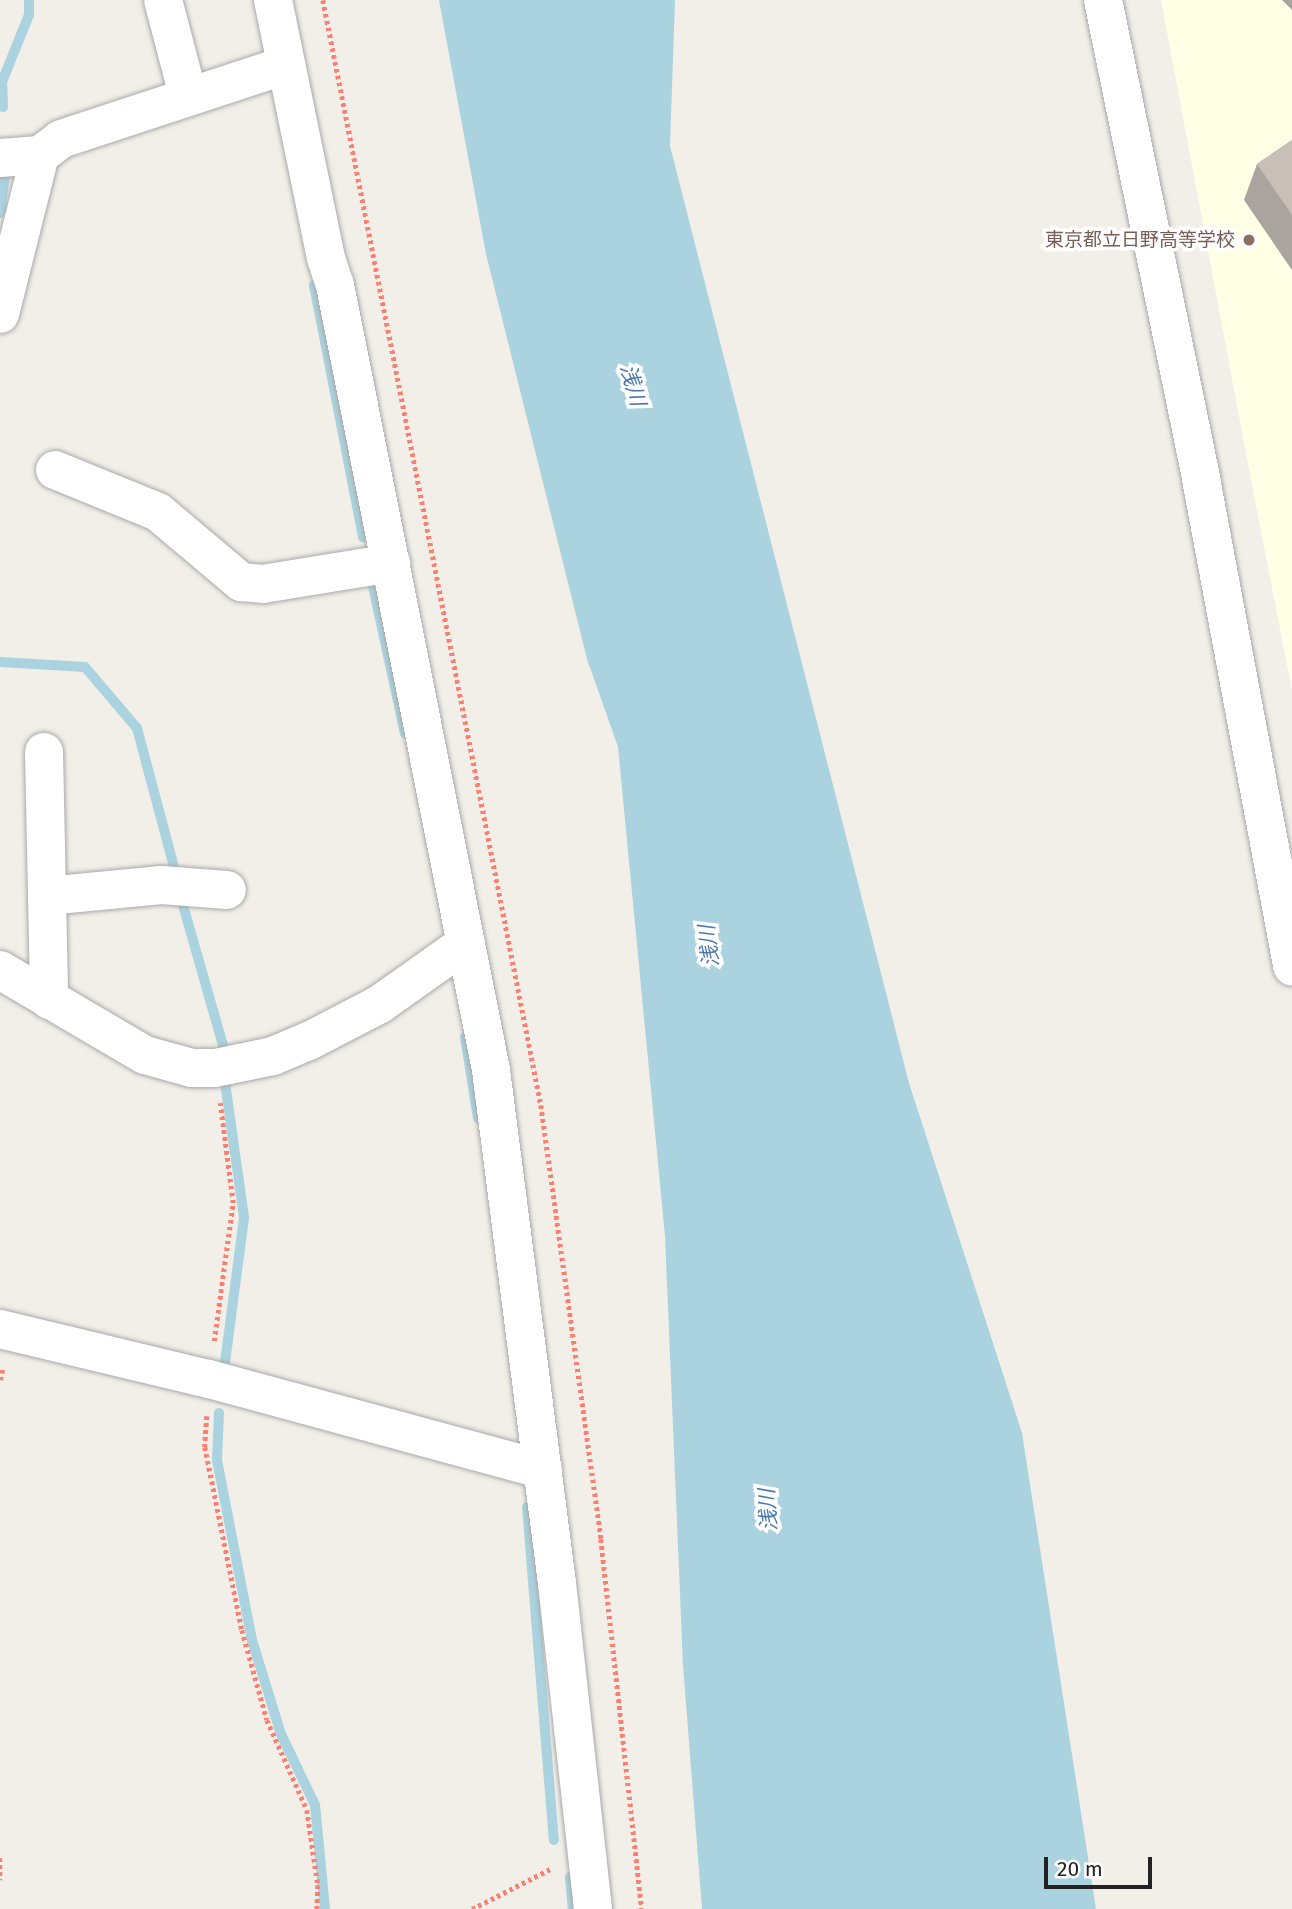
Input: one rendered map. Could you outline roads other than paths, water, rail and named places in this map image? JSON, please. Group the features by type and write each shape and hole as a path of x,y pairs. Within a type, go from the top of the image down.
{"street":[{"path":"163,0 188,95"},
{"path":"273,0 391,563 495,1098 543,1470 593,1909"},
{"path":"1102,0 1198,465 1292,967"},
{"path":"0,158 40,155 61,139 188,95 286,65"},
{"path":"0,314 40,155"},
{"path":"54,470 158,512 241,582 263,584 391,563"},
{"path":"44,752 49,1000"},
{"path":"47,896 161,885 227,890"},
{"path":"0,970 145,1055 192,1068 215,1068 273,1056 309,1041 380,1004 466,943"},
{"path":"0,1329 209,1379 543,1470"}],"water":[{"name":"浅川","path":"439,0 675,0 670,146 909,1083 1022,1433 1096,1909 702,1909 683,1665 665,1236 618,747 587,659 486,254"}],"waterway":[{"path":"3,107 2,82 29,15 29,0"},
{"path":"0,213 6,168"},
{"path":"314,285 363,537"},
{"path":"372,582 405,733"},
{"path":"0,662 85,667 137,728 173,863"},
{"path":"181,898 224,1049"},
{"path":"465,1037 478,1118"},
{"path":"224,1075 244,1218 225,1363"},
{"path":"219,1413 217,1460 252,1640 281,1734 315,1805 325,1909"},
{"path":"527,1507 554,1840"},
{"path":"570,1877 573,1909"}],"place":[{"name":"東京都立日野高等学校","path":"1249,240"}]}
